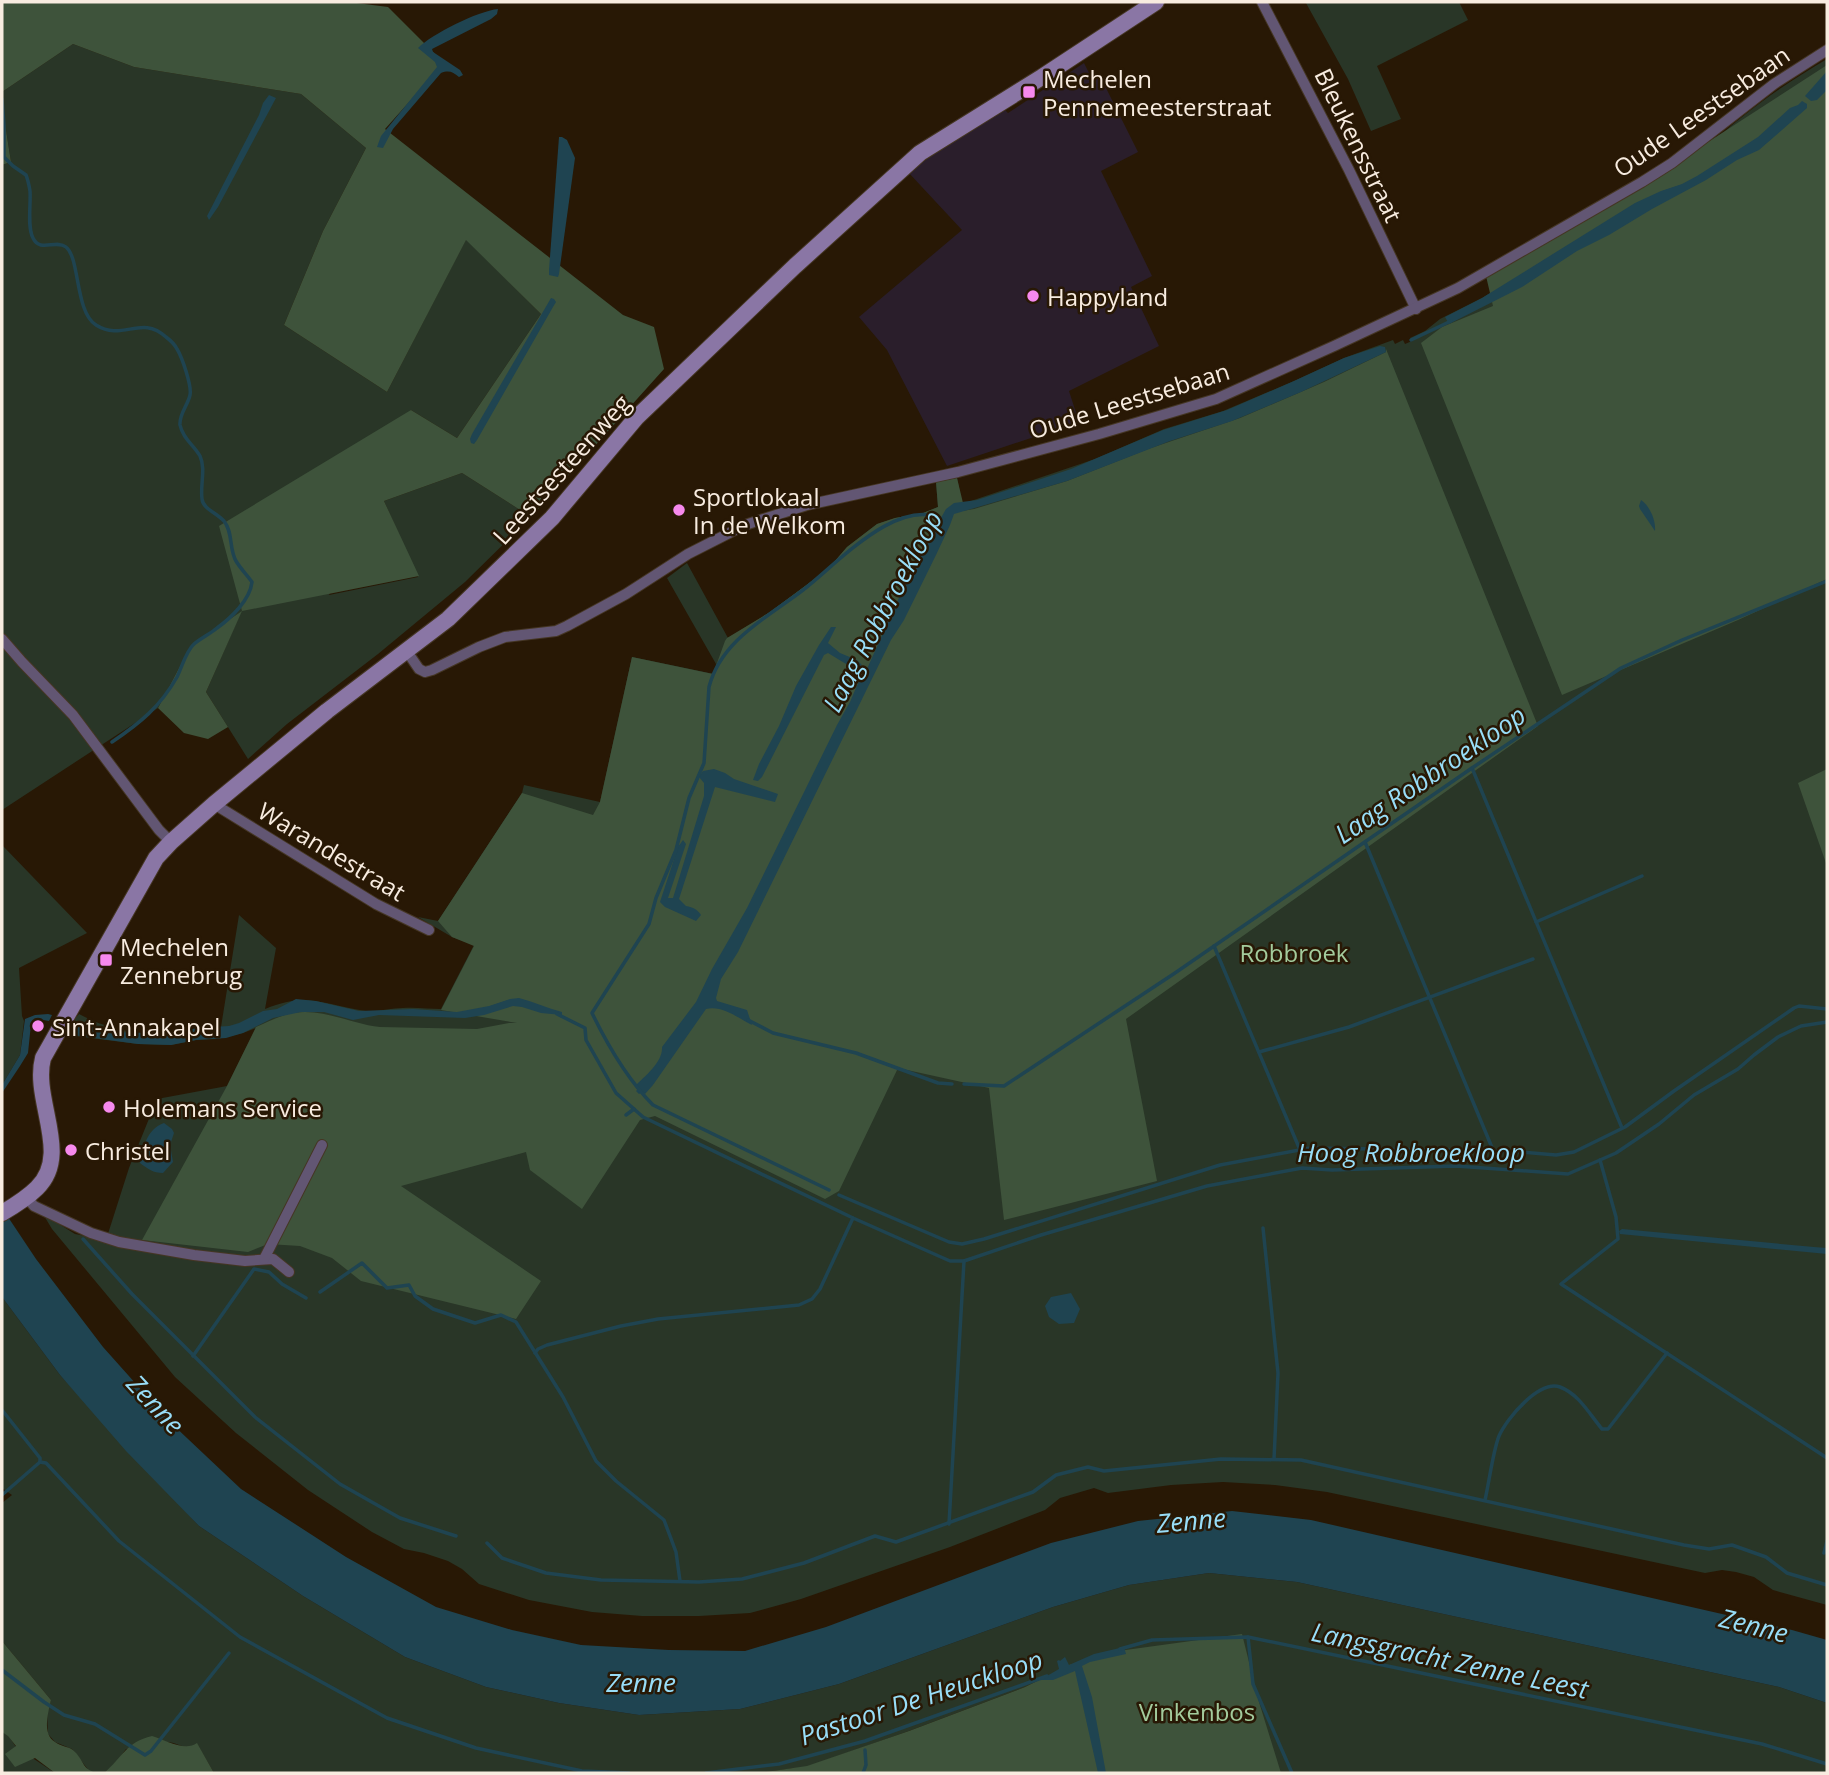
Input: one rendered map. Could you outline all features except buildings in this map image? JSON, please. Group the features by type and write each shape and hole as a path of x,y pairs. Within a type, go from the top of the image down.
{"street":[{"name":"Leestsesteenweg","path":"4,1212 43,1181 50,1166 52,1140 41,1093 40,1069 43,1058 156,858 171,842 327,711 448,619 552,518 655,399 795,266 920,153 1156,2"},
{"name":"Bleukensstraat","path":"1262,2 1349,170 1416,309"},
{"name":"Oude Leestsebaan","path":"406,650 419,668 425,672 432,670 505,637 556,631 567,626 626,594 688,554 746,525 807,505 958,472 1216,399 1416,309 1478,277 1672,163 1774,84 1827,50"},
{"path":"2,639 74,715 171,842"},
{"name":"Warandestraat","path":"214,804 376,904 429,930"},
{"path":"264,1259 322,1145"},
{"path":"26,1197 34,1206 91,1233 119,1242 245,1261 273,1259 289,1272"}],"shaded area":[{"path":"1084,63 1092,79 1100,76 1138,152 1101,171 1152,276 1131,287 1159,346 1069,391 1079,422 947,466 887,350 859,317 962,230 908,172 1005,110 1008,113"}],"green space":[{"path":"2,2 349,2 388,7 444,63 385,129 623,315 654,327 664,369 531,517 462,473 384,501 419,576 242,611 219,526 411,410 457,438 541,314 466,240 387,392 284,325 323,231 366,148 301,94 134,67 73,44 2,92"},
{"path":"1459,2 1468,20 1377,66 1401,119 1371,131 1348,79 1306,3"},
{"path":"73,44 134,67 301,94 366,148 323,231 284,325 387,392 466,239 541,314 457,438 411,410 329,595 418,577 384,501 462,473 531,517 465,582 287,724 248,759 206,692 241,612 191,645 158,708 2,810 2,165 11,162 2,92"},
{"name":"Robbroek","path":"1827,59 1827,1605 1773,1590 1754,1577 1736,1572 1722,1570 1705,1573 1327,1492 1223,1482 1108,1493 1094,1488 1060,1498 1045,1510 950,1547 801,1599 750,1613 642,1616 592,1612 529,1600 479,1584 448,1561 404,1549 372,1532 308,1490 236,1433 175,1377 52,1229 43,1214 75,1234 106,1240 129,1168 157,1099 227,1086 256,1028 217,1039 171,1045 138,1044 65,1034 79,1014 98,1023 139,1033 221,1027 239,915 276,948 265,1009 305,1000 366,1011 441,1009 474,945 452,937 418,917 438,921 522,793 524,785 600,802 632,657 714,674 716,664 667,578 687,563 728,638 770,612 828,569 847,547 877,524 938,507 936,482 957,478 962,502 968,502 1095,459 1164,429 1223,411 1344,358 1393,340 1395,344 1403,340 1405,344 1412,341 1410,338 1527,270 1705,150 1763,100"},
{"path":"1827,65 1827,579 1562,695 1421,343 1442,327 1493,306 1486,276 1643,184"},
{"path":"2,104 11,162 2,165"},
{"path":"1386,349 1538,726 1126,1019 1157,1181 1004,1220 989,1088 898,1068 839,1191 825,1199 655,1116 640,1120 582,1209 530,1170 526,1152 401,1186 541,1281 516,1319 361,1281 332,1258 300,1246 268,1244 248,1252 142,1240 227,1086 256,1027 284,1015 304,1012 326,1014 380,1027 477,1029 517,1023 441,1010 474,946 452,937 438,921 522,793 593,815 600,802 632,657 713,674 727,638 770,612 828,569 847,547 877,524 938,507 936,482 957,478 963,503 962,511 974,509 1067,481 1148,449 1240,418 1324,382 1386,352"},
{"path":"242,611 206,692 228,727 208,739 184,733 158,708 191,645"},
{"path":"1827,769 1827,866 1798,783"},
{"path":"2,845 87,933 19,968 24,1021 20,1055 2,1085"},
{"path":"2,1297 60,1375 199,1526 303,1596 405,1657 486,1687 559,1703 639,1715 740,1709 839,1684 1053,1607 1129,1585 1209,1573 1297,1582 1779,1687 1827,1703 1827,1773 772,1773 795,1768 759,1773 214,1773 197,1744 185,1747 169,1742 126,1749 104,1773 90,1772 72,1749 55,1742 48,1734 47,1713 51,1700 2,1641 2,1503 12,1495 2,1488","holes":["1069,1665 1076,1674 809,1766 1025,1687"]},
{"name":"Vinkenbos","path":"1242,1634 1281,1773 759,1773 807,1766 909,1731 1025,1687 1069,1665 1111,1652"},
{"path":"2,1641 51,1700 48,1734 57,1744 73,1750 86,1768 98,1773 55,1773 35,1758 15,1767 5,1754 16,1746 2,1732"},
{"path":"2,1732 8,1735 16,1747 55,1773 2,1773"},
{"path":"152,1736 181,1746 197,1743 214,1773 104,1773 130,1746"}],"water":[{"path":"498,9 491,19 432,49 463,75 459,77 451,72 441,73 393,129 383,148 377,147 381,136 437,67 435,62 418,48 456,24"},
{"path":"1827,71 1827,90 1817,100 1811,101 1805,96"},
{"path":"269,95 276,98 209,220 207,216"},
{"path":"1802,101 1807,104 1807,108 1759,150 1577,251 1522,287 1449,324 1445,317 1482,298 1635,203 1697,176 1758,137 1790,108"},
{"path":"559,137 567,140 575,158 558,277 549,275 549,270"},
{"path":"551,298 556,302 477,440 474,444 471,443 472,434"},
{"path":"1380,346 1385,347 1386,352 1232,421 1170,441 1067,481 954,514 738,952 721,979 717,1001 747,1010 752,1025 724,1010 706,1009 653,1085 645,1094 639,1094 635,1086 657,1063 662,1047 696,1002 747,908 859,681 862,680 910,573 946,509 954,503 977,500 1071,469 1163,430 1227,410 1344,358"},
{"path":"1641,500 1652,514 1655,531 1640,509"},
{"path":"831,627 836,627 828,643 862,665 857,669 828,653 824,655 762,777 758,781 753,780 796,686"},
{"path":"714,769 778,794 775,802 715,787 679,899 700,913 696,921 660,902 678,847 683,840 686,844 668,898 673,898 704,796 704,783 699,777 703,771"},
{"path":"519,998 562,1012 562,1015 513,1006 465,1018 379,1015 353,1020 324,1012 301,1012 273,1018 226,1038 171,1045 138,1044 65,1034 71,1024 115,1032 168,1034 197,1028 229,1026 263,1011 277,1009 296,999 359,1011 413,1009 457,1012"},
{"path":"52,1015 49,1021 43,1020 38,1026 31,1024 28,1053 2,1093 2,1085 20,1055 25,1019"},
{"path":"164,1123 174,1133 170,1145 173,1162 163,1173 159,1173 140,1163 150,1134"},
{"name":"Zenne","path":"2,1208 36,1259 103,1347 170,1422 241,1489 346,1557 436,1607 512,1630 581,1645 745,1651 826,1627 1051,1543 1138,1521 1232,1511 1311,1520 1827,1640 1827,1703 1779,1687 1297,1582 1209,1573 1129,1585 1053,1607 839,1684 740,1709 639,1715 559,1703 486,1687 405,1657 303,1596 199,1526 126,1451 60,1375 2,1297"},
{"path":"1622,1229 1827,1248 1827,1254 1620,1234"},
{"path":"1071,1293 1080,1309 1074,1323 1059,1324 1049,1317 1045,1306 1051,1297"},
{"path":"1124,1647 1126,1654 1082,1666 1092,1697 1106,1773 1098,1773 1075,1671 1053,1680 1040,1680 1059,1669 1057,1661 1065,1657 1069,1665 1094,1654"}],"waterway":[{"path":"2,99 4,157 27,177 33,238 40,245 58,244 66,247 74,262 84,309 96,325 115,331 140,328 157,331 171,341 179,353 190,391 180,425 202,461 203,502 227,525 234,556 252,582 248,595 234,614 191,647 177,677 156,706 112,742"},
{"name":"Laag Robbroekloop","path":"1411,340 1451,321"},
{"path":"829,1190 653,1105 619,1062 592,1013 649,924 656,898 676,850 689,798 704,763 709,687 724,656 747,631 803,590 850,550 888,524 908,516 926,515 944,520"},
{"name":"Laag Robbroekloop","path":"964,1084 1004,1086 1175,973 1621,668 1827,581"},
{"path":"1472,768 1622,1128"},
{"path":"1365,842 1493,1150"},
{"path":"1536,922 1642,876"},
{"path":"1214,946 1300,1150"},
{"path":"1259,1052 1349,1027 1533,959"},
{"path":"839,1195 949,1242 962,1244 1220,1165 1310,1148 1508,1151 1556,1155 1574,1152 1625,1127 1794,1008 1799,1006 1827,1009"},
{"name":"Hoog Robbroekloop","path":"557,1014 585,1028 586,1040 616,1093 643,1117 853,1218 950,1261 964,1261 1041,1235 1207,1186 1302,1168 1332,1170 1456,1166 1568,1174 1616,1153 1659,1124 1694,1095 1738,1069 1778,1037 1801,1026 1827,1022"},
{"path":"748,1020 773,1033 856,1053 938,1083 952,1084"},
{"path":"626,1115 634,1109"},
{"path":"1600,1160 1616,1217 1618,1239 1561,1284 1827,1458"},
{"path":"535,1353 547,1345 658,1319 799,1305 812,1299 820,1289 853,1218"},
{"path":"1263,1228 1278,1373 1274,1459"},
{"path":"83,1239 132,1294 255,1417 340,1484 400,1518 456,1536"},
{"path":"949,1524 964,1261"},
{"path":"320,1292 362,1263 387,1288 409,1285 415,1296 433,1309 475,1323 501,1315 516,1322 563,1397 596,1461 664,1520 676,1552 680,1581"},
{"path":"193,1356 254,1269 269,1272 282,1284 306,1298"},
{"path":"1485,1500 1499,1436 1525,1402 1543,1389 1560,1387 1578,1400 1602,1429 1608,1429 1667,1353"},
{"name":"Pastoor De Heuckloop","path":"2,1410 40,1458 40,1462 46,1463 119,1541 240,1637 387,1718 476,1748 582,1771 629,1773"},
{"path":"487,1543 502,1558 546,1573 601,1580 699,1582 742,1579 804,1563 875,1536 896,1542 1033,1492 1056,1475 1088,1467 1104,1471 1221,1459 1301,1460 1684,1545 1709,1549 1732,1545 1766,1557 1787,1573 1827,1585"},
{"name":"Pastoor De Heuckloop","path":"2,1495 40,1462"},
{"path":"1824,1553 1827,1541"},
{"path":"1248,1637 1253,1684 1292,1773"},
{"name":"Langsgracht Zenne Leest","path":"1120,1649 1152,1640 1248,1637 1762,1744 1827,1764"},
{"name":"Pastoor De Heuckloop","path":"2,1670 64,1715 95,1724 145,1755 229,1653"},
{"name":"Pastoor De Heuckloop","path":"706,1773 779,1764 865,1741 1047,1676"},
{"path":"863,1773 866,1765 865,1750"}],"place":[{"name":"Mechelen Pennemeesterstraat","path":"1029,92"},
{"name":"Happyland","path":"1033,296"},
{"name":"Sportlokaal In de Welkom","path":"679,510"},
{"name":"Mechelen Zennebrug","path":"106,960"},
{"name":"Sint-Annakapel","path":"38,1026"},
{"name":"Holemans Service","path":"109,1107"},
{"name":"Christel","path":"71,1150"}]}
